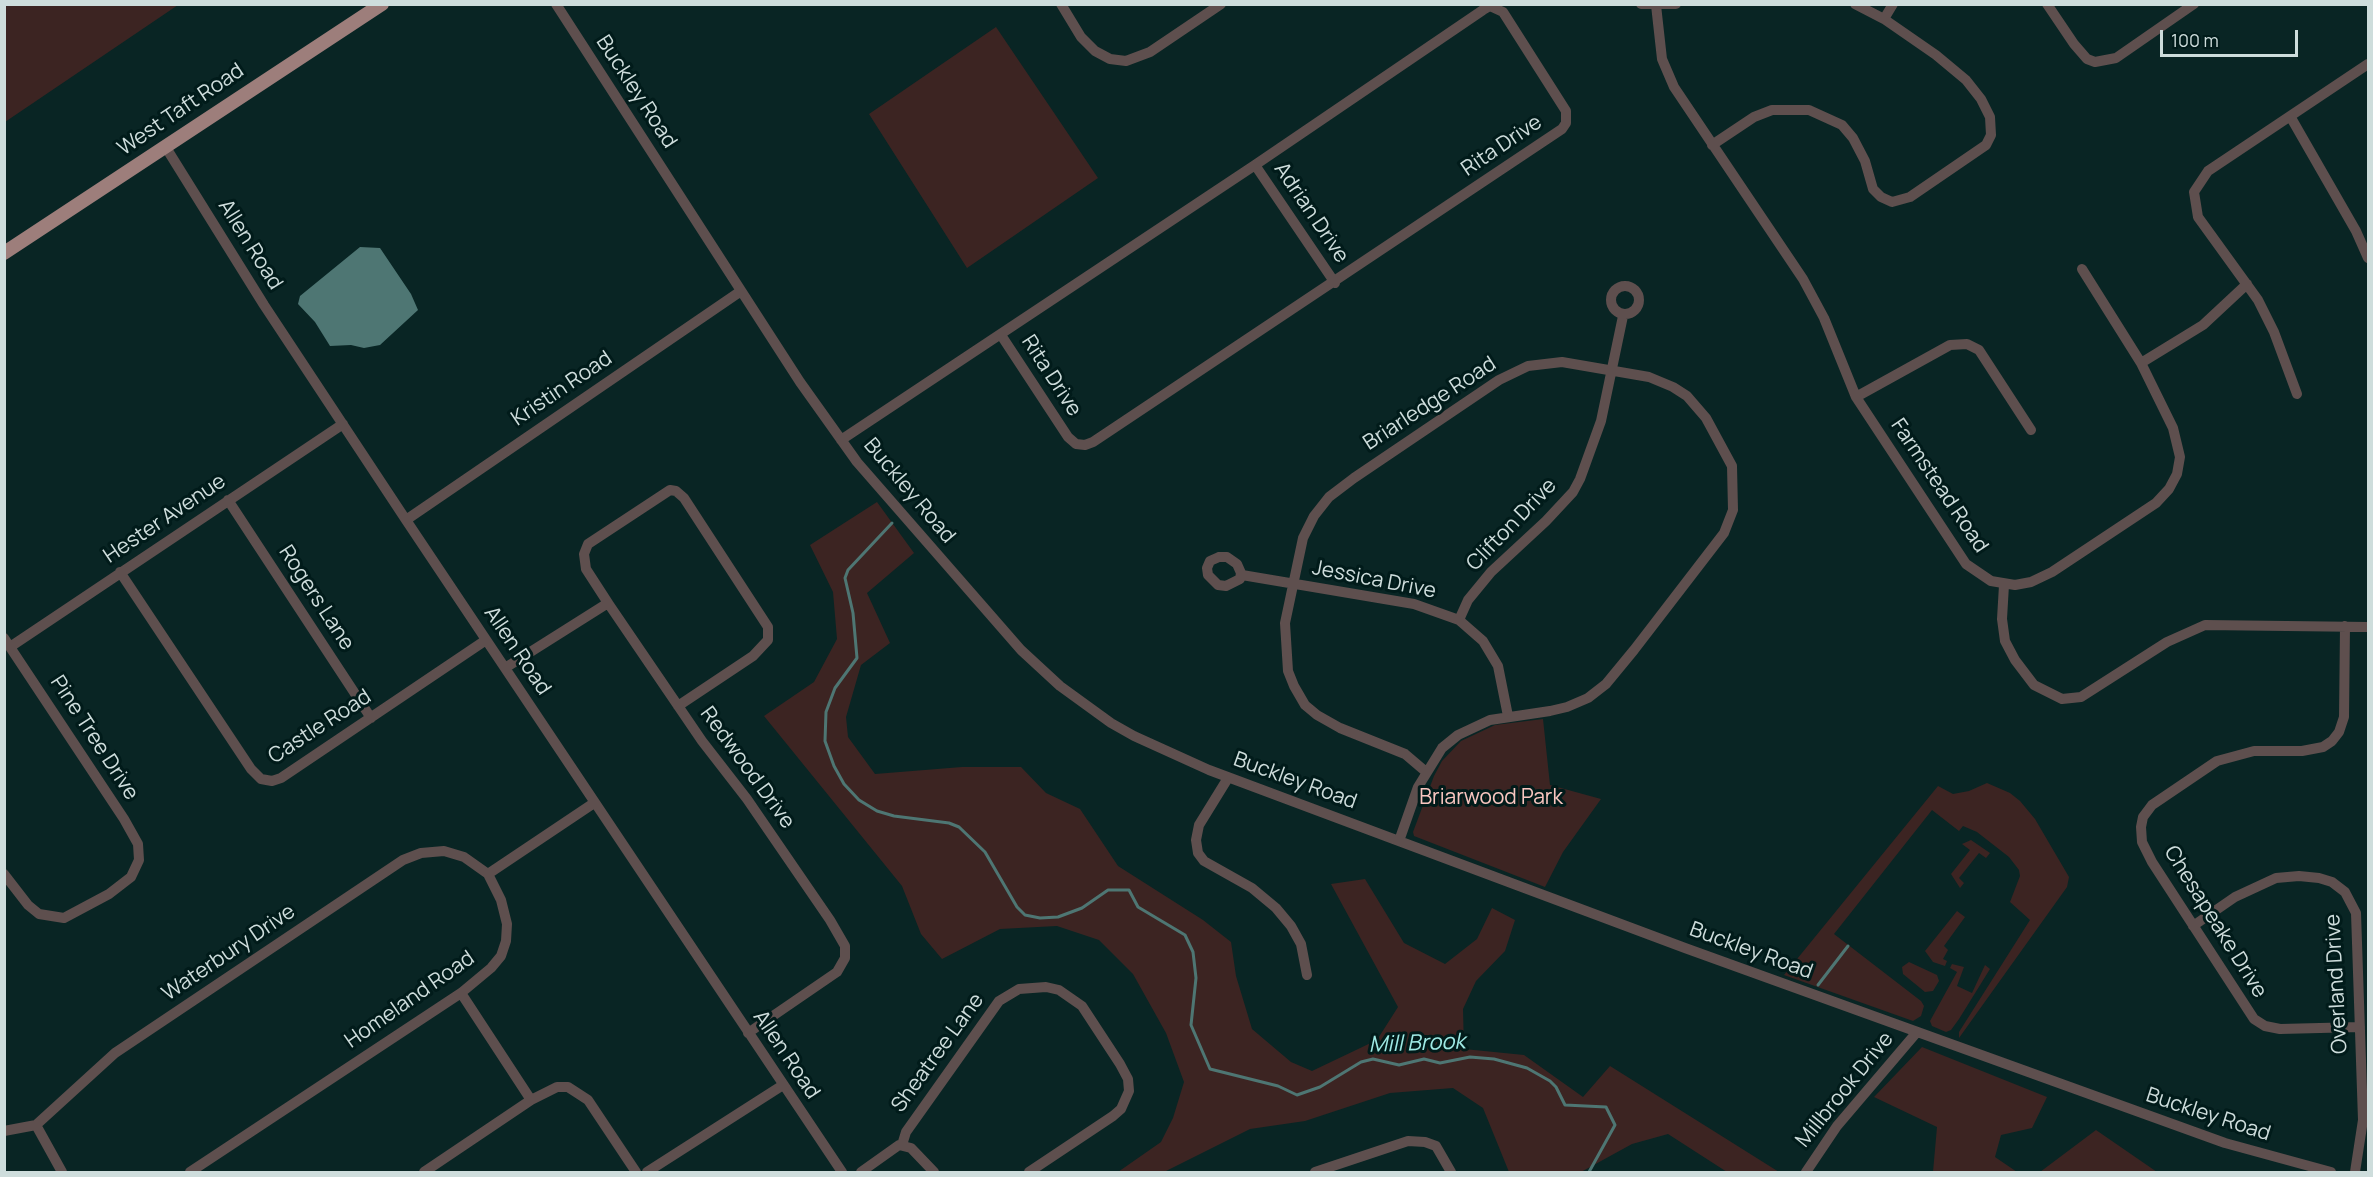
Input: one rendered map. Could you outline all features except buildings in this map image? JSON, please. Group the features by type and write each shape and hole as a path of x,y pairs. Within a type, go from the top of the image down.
{"main road":[{"name":"West Taft Road","path":"4,253 382,4"}],"street":[{"name":"Buckley Road","path":"556,4 741,291 841,440 894,506 1016,644 1060,686 1134,736 1228,778 1917,1032 2225,1143 2331,1173"},
{"path":"1061,4 1081,37 1095,51 1110,59 1126,61 1150,52 1221,4"},
{"path":"1641,4 1676,4"},
{"path":"1712,145 1754,117 1772,110 1809,110 1842,125 1853,138 1865,161 1873,189 1881,197 1892,202 1910,197 1986,145 1991,135 1990,117 1981,99 1966,80 1936,55 1884,19 1855,4"},
{"path":"1884,19 1893,4"},
{"path":"2047,4 2074,44 2087,58 2095,62 2115,58 2194,4"},
{"name":"Farmstead Road","path":"1656,5 1662,59 1674,87 1803,279 1824,318 1856,397 1966,564 1976,573 2004,585"},
{"name":"Rita Drive","path":"841,440 1490,6 1503,12 1566,111 1566,123 1562,129 1127,421 1085,445 1076,444 1068,437 1001,335"},
{"path":"2297,394 2274,332 2247,284 2198,217 2194,192 2208,171 2368,64"},
{"path":"2290,117 2356,231 2368,258"},
{"name":"Allen Road","path":"165,146 406,520 842,1173"},
{"name":"Adrian Drive","path":"1255,165 1335,282"},
{"path":"2082,269 2141,363 2178,442 2180,457 2177,474 2169,489 2156,503 2052,572 2031,582 2004,585 2002,619 2006,641 2025,675 2046,693 2072,700 2081,697 2167,642 2205,626 2368,627"},
{"path":"2141,363 2204,325 2247,284"},
{"name":"Kristin Road","path":"406,520 741,291"},
{"name":"Clifton Drive","path":"1459,620 1468,600 1491,572 1573,492 1589,459 1601,421 1623,316"},
{"path":"1856,397 1950,345 1967,344 1979,350 2031,430"},
{"name":"Briarledge Road","path":"1399,841 1425,771 1442,748 1458,735 1490,720 1568,707 1588,698 1606,684 1730,523 1734,491 1732,466 1706,418 1687,396 1649,377 1562,362 1545,362 1528,366 1499,380 1329,497 1314,516 1303,538 1287,609 1284,646 1288,671 1305,705 1340,728 1405,754 1425,771"},
{"name":"Hester Avenue","path":"7,643 120,572 343,424"},
{"name":"Redwood Drive","path":"678,706 753,656 769,638 764,616 684,498 676,491 662,493 588,544 584,554 586,569 678,706 830,920 844,946 845,958 837,972 748,1032"},
{"name":"Rogers Lane","path":"228,500 371,718"},
{"name":"Castle Road","path":"120,572 251,769 261,779 272,781 281,778 486,640"},
{"name":"Jessica Drive","path":"1242,576 1414,604 1459,620 1483,640 1498,666 1508,716"},
{"path":"505,669 608,603"},
{"name":"Chesapeake Drive","path":"2345,626 2343,717 2339,732 2332,741 2323,747 2302,751 2254,751 2217,761 2152,805 2143,817 2142,842 2241,1002 2254,1019 2265,1026 2280,1029 2360,1027"},
{"name":"Pine Tree Drive","path":"4,874 28,905 39,914 64,918 109,894 131,877 138,864 138,844 124,819 7,643"},
{"path":"1228,778 1199,825 1196,840 1198,853 1204,861 1252,888 1276,908 1291,926 1301,944 1307,975"},
{"path":"488,873 594,803"},
{"name":"Waterbury Drive","path":"36,1125 115,1053 403,860 422,853 444,851 464,857 488,873"},
{"name":"Homeland Road","path":"190,1173 461,993 491,968 501,956 506,941 507,924 501,900 488,873"},
{"name":"Overland Drive","path":"2193,926 2235,897 2276,878 2299,876 2332,882 2345,892 2356,914 2363,1120 2355,1173"},
{"name":"Sheatree Lane","path":"861,1173 892,1147 902,1145 906,1132 999,1001 1019,989 1046,987 1059,990 1082,1006 1120,1064 1128,1079 1129,1091 1121,1109 1113,1116 1029,1173"},
{"path":"461,993 531,1100"},
{"name":"Millbrook Drive","path":"1806,1173 1837,1126 1917,1032"},
{"path":"647,1173 783,1085"},
{"path":"424,1173 531,1100 557,1087 568,1087 588,1100 636,1173"},
{"path":"4,1131 36,1125 62,1173"},
{"path":"1315,1173 1408,1141 1425,1142 1436,1146 1451,1173"},
{"path":"902,1145 911,1148 934,1173"}],"green space":[{"path":"5,4 178,4 178,5 5,122"},
{"path":"996,27 1098,178 967,268 869,114"},
{"path":"877,502 914,553 867,593 890,643 861,665 846,717 848,737 875,774 962,767 1021,767 1046,793 1080,809 1118,866 1203,920 1231,942 1236,976 1252,1029 1291,1062 1312,1071 1377,1040 1398,1007 1331,884 1365,879 1404,943 1445,964 1477,939 1492,908 1515,920 1505,951 1476,981 1463,1009 1464,1049 1524,1055 1583,1097 1610,1066 1779,1172 1727,1172 1668,1134 1632,1144 1581,1172 1509,1172 1483,1108 1453,1088 1390,1093 1305,1121 1250,1129 1164,1172 1118,1172 1161,1142 1173,1118 1184,1082 1166,1033 1133,974 1099,940 1057,926 1000,929 942,959 921,934 902,886 764,716 814,682 837,639 833,592 810,545"},
{"name":"Briarwood Park","path":"1543,719 1550,785 1601,799 1563,852 1545,887 1414,836 1413,832 1434,776 1442,761 1461,741 1495,725"},
{"path":"1987,783 2010,793 2020,801 2035,819 2069,877 2067,887 1959,1038 1959,1032 2030,920 2010,902 2020,876 2019,870 2009,857 1977,832 1963,826 1959,831 1932,810 1834,934 1921,1001 1924,1006 1921,1016 1913,1021 1784,975 1938,786 1953,794 1969,791"},
{"path":"1971,840 1990,853 1986,858 1979,853 1959,878 1964,883 1960,888 1951,874 1970,850 1962,844"},
{"path":"1957,911 1965,917 1944,946 1948,950 1943,959 1947,961 1945,966 1933,962 1925,951"},
{"path":"1909,962 1937,975 1939,981 1933,991 1925,992 1903,974 1902,967"},
{"path":"1952,964 1964,967 1957,986 1972,993 1985,965 1990,969 1959,1019 1951,1030 1946,1032 1932,1026 1930,1021 1957,972 1950,968"},
{"path":"1922,1047 2047,1097 2032,1128 2001,1135 1995,1157 2017,1172 1933,1172 1937,1127 1874,1097"},
{"path":"2096,1130 2157,1172 2040,1172"}],"shaded area":[{"path":"360,247 380,248 411,294 418,310 380,345 364,348 351,345 330,346 315,322 298,304 300,296"}],"waterway":[{"name":"Mill Brook","path":"892,523 848,570 845,578 853,613 857,658 835,688 826,712 825,741 834,766 844,784 859,800 877,811 894,816 949,823 959,827 985,852 1017,907 1025,915 1040,918 1058,917 1082,908 1108,890 1129,890 1138,907 1185,935 1193,952 1196,978 1191,1025 1210,1069 1278,1086 1297,1095 1320,1087 1361,1062 1373,1059 1399,1065 1424,1059 1440,1063 1470,1057 1494,1059 1527,1068 1550,1081 1556,1087 1565,1105 1606,1107 1615,1125 1589,1172"},
{"path":"1818,985 1848,946"}]}
